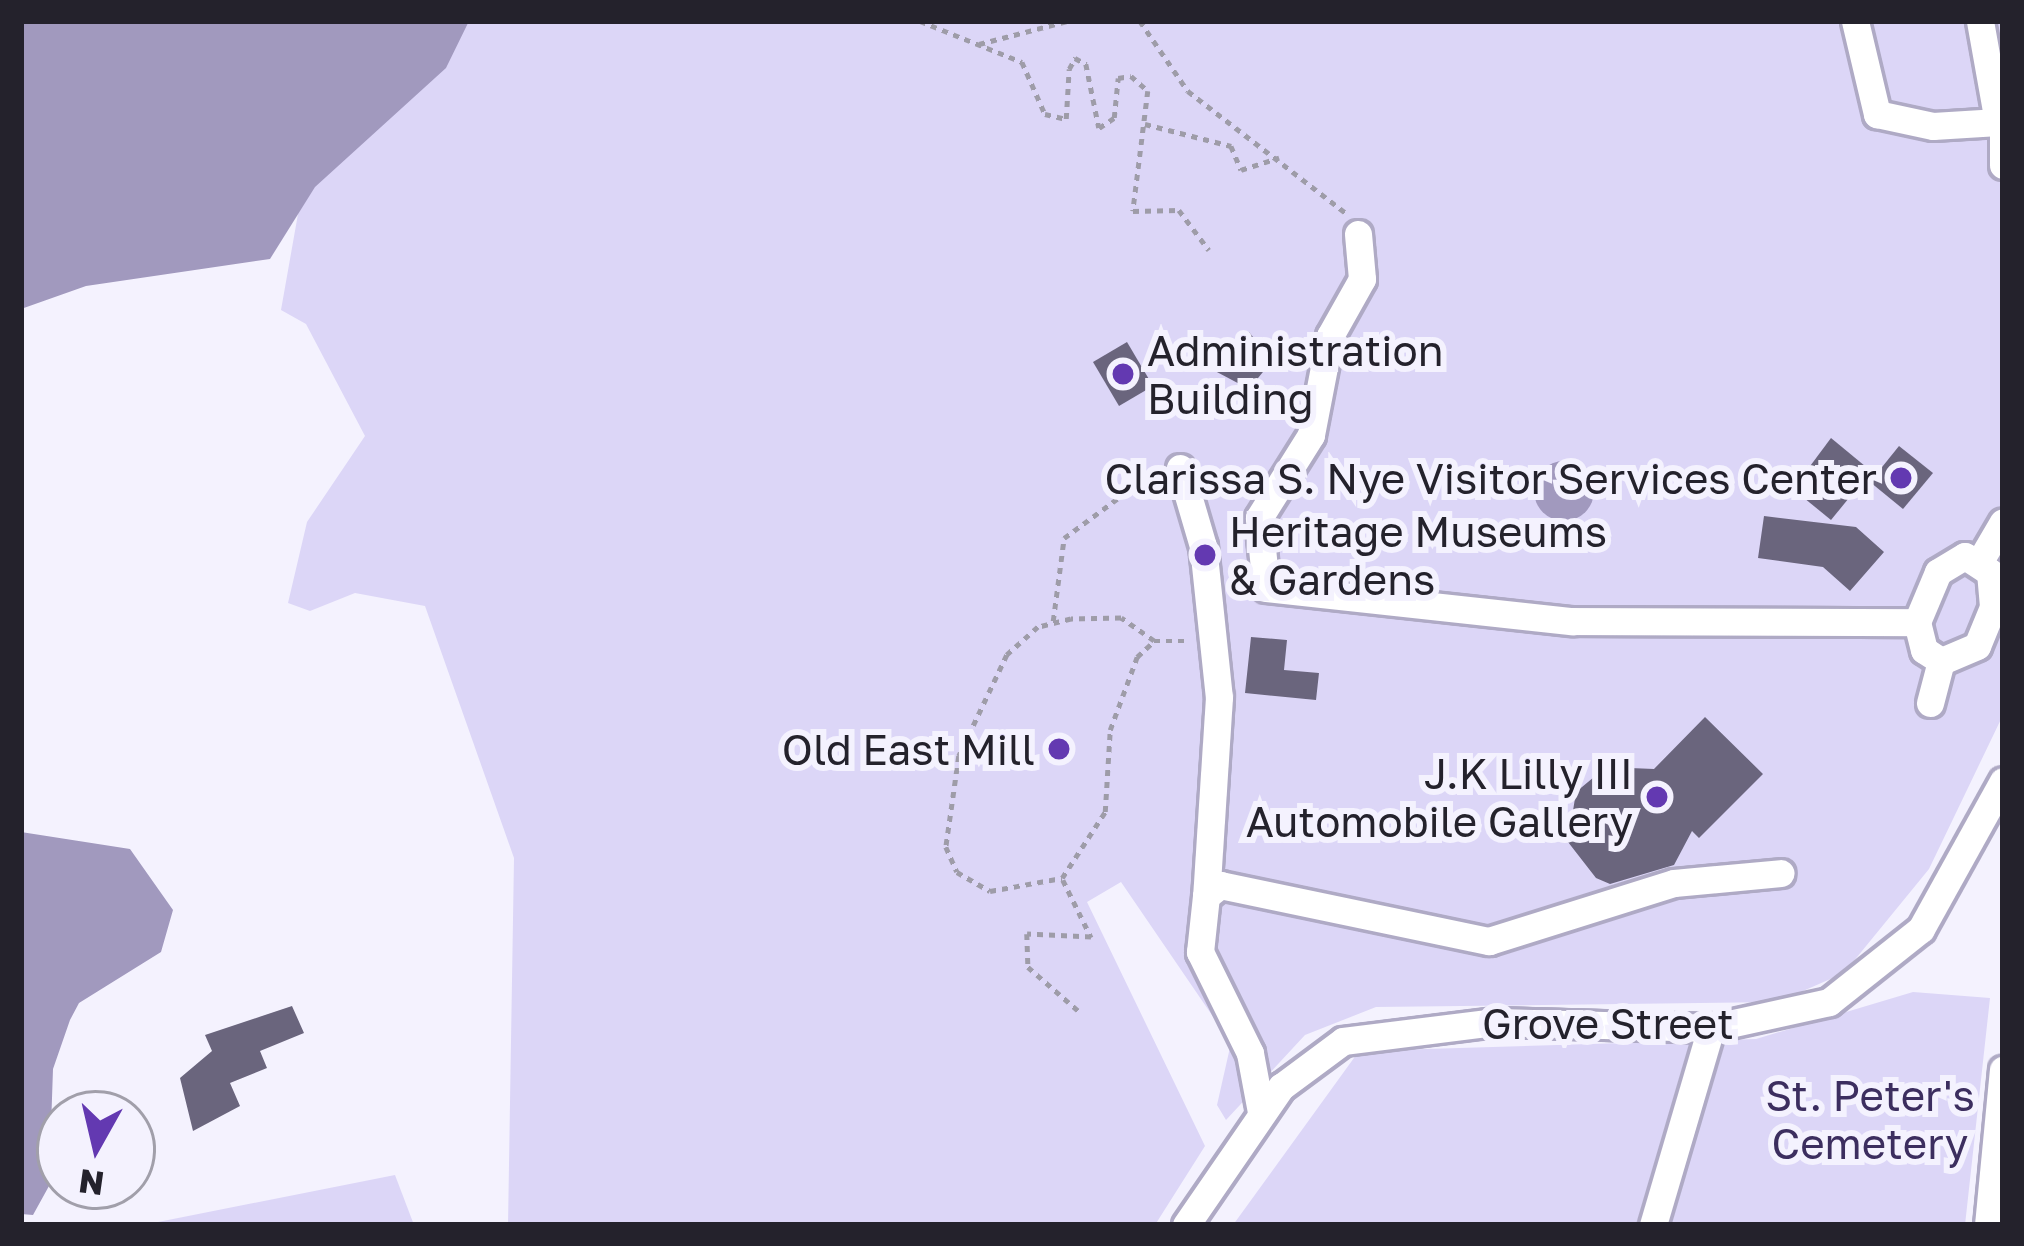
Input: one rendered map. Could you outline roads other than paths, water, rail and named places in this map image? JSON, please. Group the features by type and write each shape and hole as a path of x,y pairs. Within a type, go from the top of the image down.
{"street":[{"path":"1855,21 1868,98 1885,120 2001,121"},
{"path":"1980,21 2001,121 2003,165"},
{"path":"1358,233 1362,279 1330,336 1311,435 1259,518 1266,588 1572,622 1917,622"},
{"path":"1180,468 1213,618 1220,771 1201,952 1250,1053 1261,1112"},
{"path":"1980,561 2003,522"},
{"path":"1949,560 1980,561 1994,586 1994,637 1967,656 1941,661 1924,650 1917,622 1949,560"},
{"path":"1930,703 1941,661"},
{"name":"Grove Street","path":"1186,1225 1261,1112 1311,1058 1391,1030 1712,1028 1785,1018 1868,979 1921,929 2003,781"},
{"path":"1206,896 1220,885 1489,941 1675,883 1781,873"},
{"path":"1653,1225 1712,1028"},
{"path":"1988,1225 2003,1070"}],"place":[{"name":"Administration Building","path":"1123,374"},
{"name":"Clarissa S. Nye Visitor Services Center","path":"1901,478"},
{"name":"Heritage Museums & Gardens","path":"1205,555"},
{"name":"Old East Mill","path":"1059,749"},
{"name":"J.K Lilly III Automobile Gallery","path":"1657,797"}],"park label":[{"name":"St. Peter's Cemetery","path":"1870,1119"}]}
